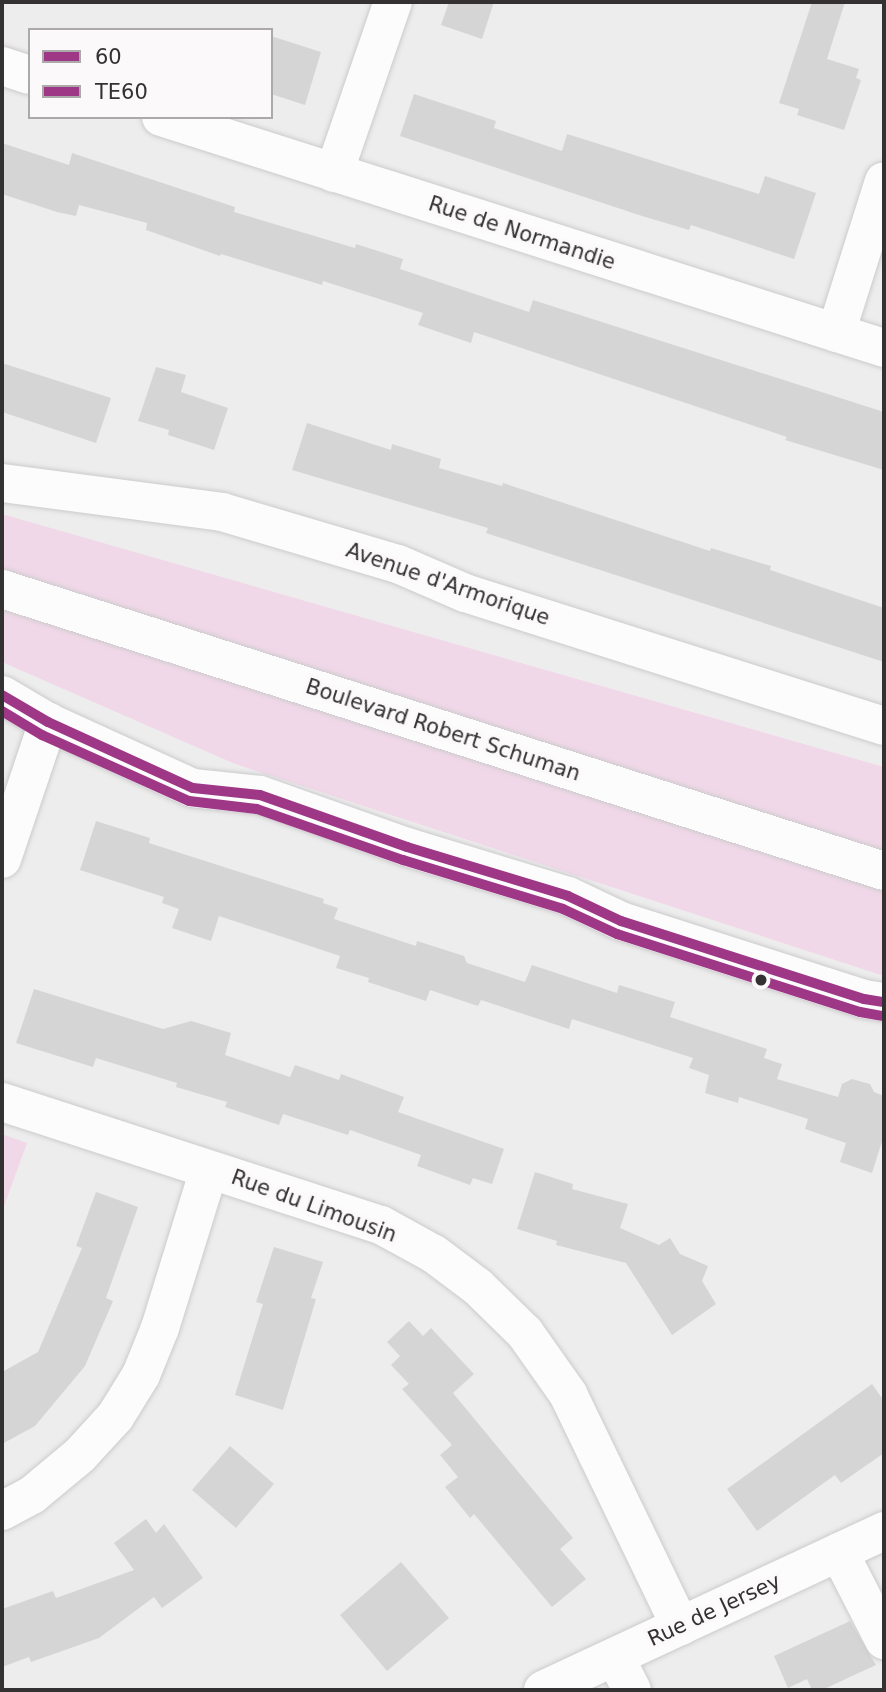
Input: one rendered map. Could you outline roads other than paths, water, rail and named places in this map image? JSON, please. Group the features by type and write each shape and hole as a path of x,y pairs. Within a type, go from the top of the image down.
{"street":[{"path":"334,173 393,2"},
{"path":"2,66 28,74"},
{"name":"Rue de Normandie","path":"167,119 884,348"},
{"path":"836,333 884,181"},
{"name":"Avenue d'Armorique","path":"2,483 222,512 398,564 466,593 884,726"},
{"name":"Boulevard Robert Schuman","path":"2,589 884,870"},
{"path":"2,695 48,722 193,788 260,795 407,847 568,896 621,921 864,999 884,1002"},
{"path":"2,859 48,722"},
{"name":"Rue du Limousin","path":"2,1102 381,1225 434,1254 478,1287 525,1333 568,1394 601,1457 680,1626"},
{"path":"2,1511 32,1495 80,1455 115,1418 141,1375 160,1328 209,1170"},
{"name":"Rue de Jersey","path":"543,1690 884,1531"},
{"path":"839,1552 884,1640"},
{"path":"615,1657 632,1690"}]}
